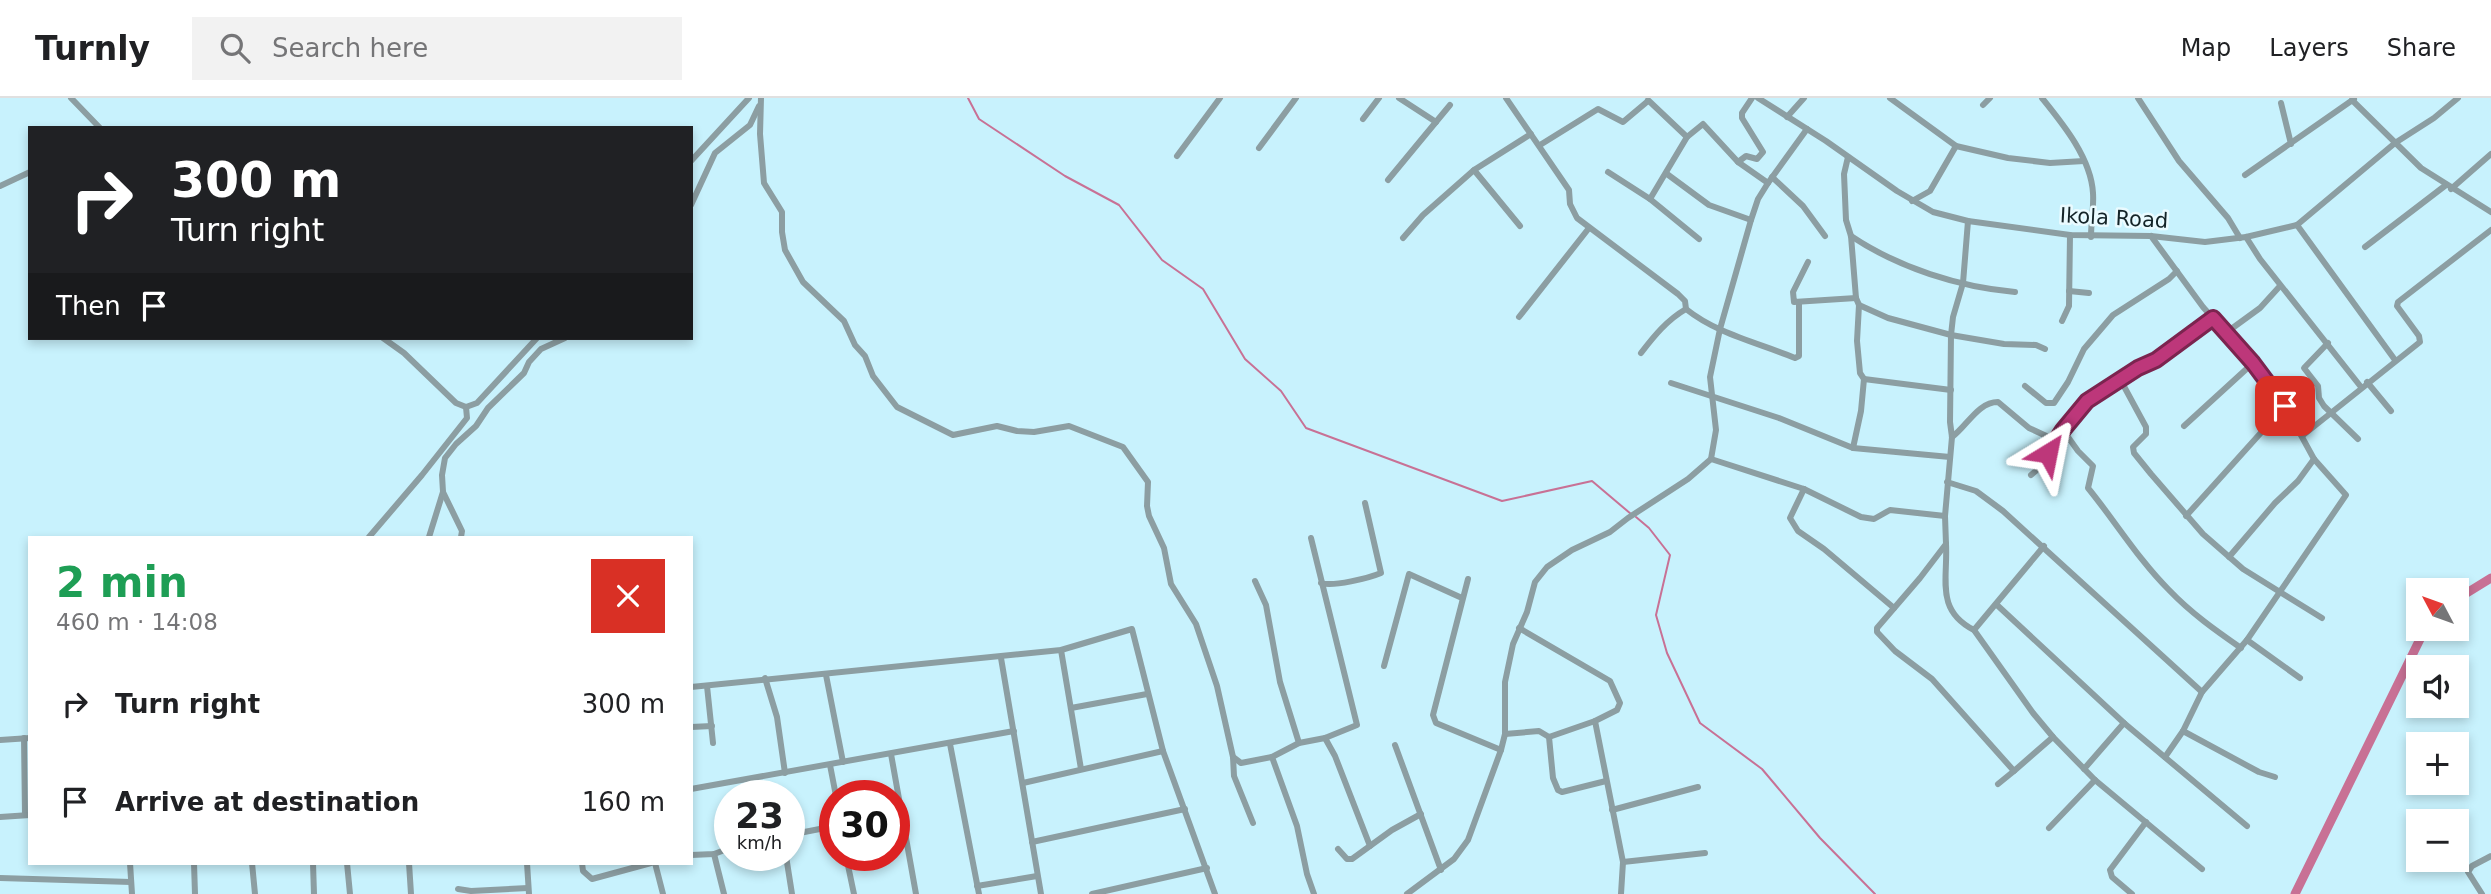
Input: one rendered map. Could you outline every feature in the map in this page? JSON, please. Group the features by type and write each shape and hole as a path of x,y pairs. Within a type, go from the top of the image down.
{"street":[{"path":"71,98 97,126"},
{"path":"693,159 749,98"},
{"path":"1177,156 1220,98"},
{"path":"1259,148 1296,98"},
{"path":"1363,119 1379,98"},
{"path":"1399,98 1436,122"},
{"path":"1507,98 1569,190 1572,211 1589,228 1678,294 1685,300 1686,309 1705,323 1798,358 1799,303"},
{"path":"1738,162 1746,156 1757,159 1763,152 1742,118 1742,113 1752,98"},
{"name":"Ikola Road","path":"1758,98 1912,201 1933,212 1968,221 2070,235 2151,236 2206,242 2297,225 2395,143 2434,118 2458,98"},
{"path":"1787,117 1804,98"},
{"path":"1890,98 1956,146 2029,161 2060,164 2084,161"},
{"path":"1899,105 1905,98"},
{"path":"1983,105 1990,98"},
{"path":"2042,98 2072,138 2084,161 2093,193 2091,236"},
{"path":"2138,98 2179,161 2228,218 2280,286 2364,385 2391,411"},
{"path":"1540,145 1598,109 1623,122 1647,99 1687,137"},
{"path":"2245,175 2354,99 2421,168 2491,212"},
{"path":"693,201 715,153 750,125 761,100"},
{"path":"761,100 764,183 782,212 785,250 803,282 844,321 850,337 865,356 873,376 891,402 953,435 997,426 1034,432 1069,426 1123,447 1144,474 1149,490 1149,516 1164,548 1171,584 1196,624 1217,687 1233,757 1234,776 1253,823"},
{"path":"2281,103 2291,144"},
{"path":"1388,180 1450,105"},
{"path":"1650,199 1687,137 1703,124 1738,162 1770,180 1803,206 1825,236"},
{"path":"1407,894 1441,870 1465,847 1501,750 1505,734 1505,682 1513,644 1527,612 1535,582 1547,567 1573,550 1610,532 1628,517 1688,479 1711,459 1716,430 1710,377 1720,329 1751,220 1758,199 1807,129"},
{"path":"1403,237 1423,215 1475,170 1531,134"},
{"path":"1912,201 1930,191 1956,146"},
{"path":"2365,247 2491,154"},
{"path":"1848,157 1844,173 1846,220 1851,236 1860,373 1864,379 1853,448"},
{"path":"1475,170 1520,226"},
{"path":"1608,172 1650,199 1699,239"},
{"path":"0,186 28,174"},
{"path":"1667,174 1709,205 1751,220"},
{"path":"1968,221 1963,283 1951,335 1952,437 1945,516 1946,597 1949,606 1961,621 1974,630 2053,737 2095,780 2202,869"},
{"path":"2297,225 2395,360"},
{"path":"1519,317 1589,228"},
{"path":"2302,436 2421,340 2397,306 2398,302 2491,230"},
{"path":"2062,321 2069,306 2070,235"},
{"path":"1851,236 1903,263 1982,289 2015,292"},
{"path":"2151,236 2213,318 2253,363 2285,406 2314,459 2344,491 2346,497 2247,640 2203,692 2183,731 2165,757"},
{"path":"1808,262 1793,292 1792,298 1799,303 1857,302 1888,318 1951,335 2004,344 2035,345 2045,349"},
{"path":"2025,386 2046,403 2057,401 2084,349 2113,316 2177,271"},
{"path":"2227,332 2260,308 2280,286"},
{"path":"2069,291 2089,293"},
{"path":"1641,353 1674,316 1686,309"},
{"path":"2031,475 2087,401 2156,360 2213,318"},
{"path":"386,340 404,353 456,403 466,407 477,403 535,340"},
{"path":"429,536 443,492 445,458 476,426 488,408 524,373 529,362 541,349 561,340"},
{"path":"2328,344 2304,368 2318,386 2319,398 2324,406 2358,439"},
{"path":"2184,426 2253,363"},
{"path":"1864,379 1951,390"},
{"path":"2120,379 2146,427 2146,434 2135,443 2134,453 2186,516 2243,569 2322,618"},
{"path":"1671,383 1711,395 1853,448 1950,457"},
{"path":"1952,437 1963,430 1983,405 1998,402 2029,428 2056,440"},
{"path":"2186,516 2285,406"},
{"path":"370,536 467,418 466,407"},
{"path":"2063,430 2093,466 2088,488 2141,558 2200,620 2241,648"},
{"path":"1711,459 1804,489 1861,517 1874,519 1890,510 1945,516"},
{"path":"2229,557 2275,503 2298,481 2314,459"},
{"path":"1947,482 1976,491 2003,511 2203,692"},
{"path":"1804,489 1790,518 1798,531 1824,549 1894,608"},
{"path":"443,492 462,531 461,536"},
{"path":"1321,583 1326,585 1381,573 1366,503"},
{"path":"1233,757 1241,763 1272,757 1299,743 1325,738 1357,725 1311,538"},
{"path":"1946,544 1877,628 1895,652 1932,679 2014,771"},
{"path":"1974,630 2044,546"},
{"path":"1384,666 1409,575 1462,598"},
{"path":"1468,579 1434,719 1436,723 1501,750"},
{"path":"1255,581 1266,605 1280,682 1299,743"},
{"path":"1997,605 2124,723 2247,826"},
{"path":"1505,734 1539,731 1549,737 1595,722 1619,707 1610,681 1519,628"},
{"path":"693,687 765,678 829,675 1001,658 1061,650 1132,629 1163,751 1216,894"},
{"path":"2247,640 2300,678"},
{"path":"1061,650 1081,769"},
{"path":"1001,658 1041,894"},
{"path":"829,675 843,762"},
{"path":"765,678 777,717 785,773"},
{"path":"707,686 713,743"},
{"path":"1071,708 1147,694"},
{"path":"1595,722 1623,862 1621,894"},
{"path":"2084,769 2124,723"},
{"path":"693,727 712,726"},
{"path":"693,789 1014,731"},
{"path":"2183,731 2259,772 2275,777"},
{"path":"1549,737 1553,778 1558,790 1562,792 1606,780"},
{"path":"1998,784 2053,737"},
{"path":"0,740 27,738 28,815 0,817"},
{"path":"1325,738 1335,756 1370,846"},
{"path":"950,744 979,894"},
{"path":"1395,745 1441,870"},
{"path":"1023,783 1163,751"},
{"path":"891,754 916,894"},
{"path":"1272,757 1297,826 1314,894"},
{"path":"830,765 833,780"},
{"path":"2049,828 2095,780"},
{"path":"1612,810 1698,787"},
{"path":"1032,842 1185,810"},
{"path":"1338,849 1350,860 1392,830 1422,814"},
{"path":"2132,894 2112,877 2110,870 2146,822"},
{"path":"1623,862 1704,853"},
{"path":"693,855 713,854 724,894"},
{"path":"2482,894 2468,872 2472,866 2491,856"},
{"path":"130,865 132,894"},
{"path":"194,865 195,894"},
{"path":"252,865 254,894"},
{"path":"313,865 314,894"},
{"path":"347,865 349,894"},
{"path":"409,865 411,894"},
{"path":"458,889 528,891 527,865"},
{"path":"582,865 583,871 592,879 645,865"},
{"path":"654,865 663,894"},
{"path":"1092,894 1207,868"},
{"path":"788,871 792,894"},
{"path":"849,871 854,894"},
{"path":"977,886 1037,876"},
{"path":"0,878 131,882"}],"waterway":[{"path":"968,98 979,119 1065,176 1119,205 1162,260 1203,289 1245,359 1281,391 1306,428 1502,501 1592,481 1631,514"},
{"path":"1636,517 1649,528 1670,555 1656,615 1667,653 1700,723 1762,769 1820,838 1875,894"},
{"path":"2469,592 2491,578"},
{"path":"2295,894 2419,641"}],"route":[{"path":"2048,453 2087,401 2138,368 2156,360 2213,318 2253,363 2285,406"}]}
